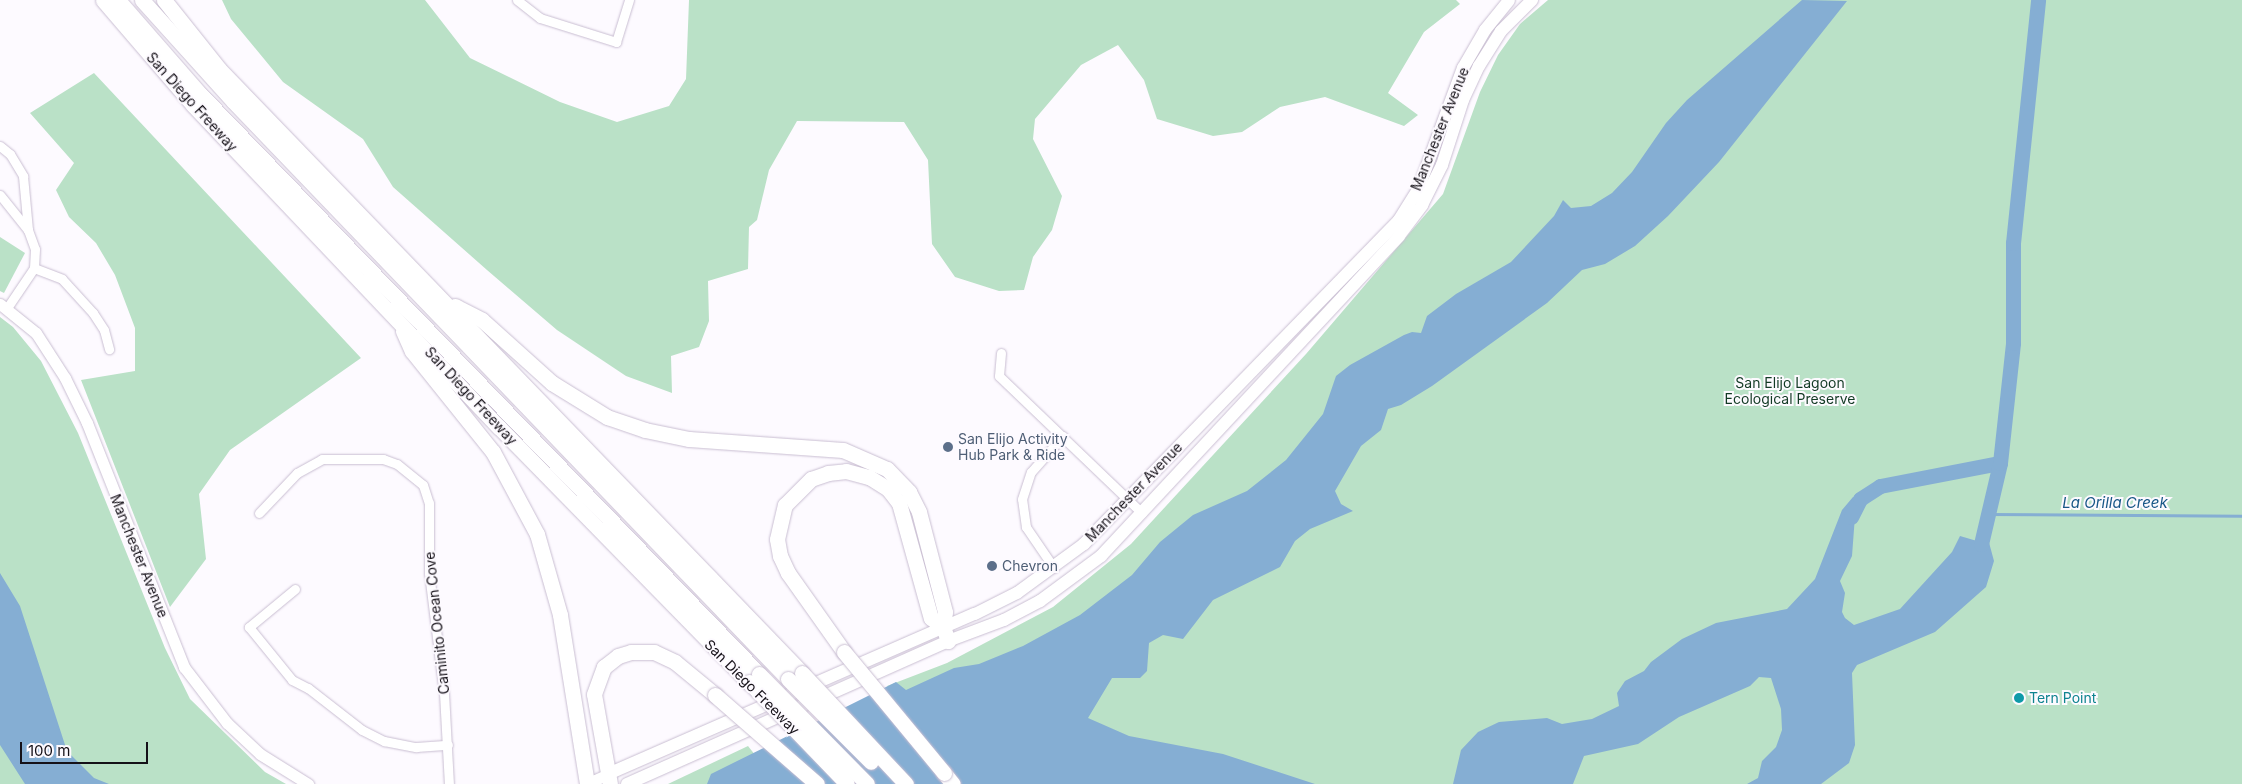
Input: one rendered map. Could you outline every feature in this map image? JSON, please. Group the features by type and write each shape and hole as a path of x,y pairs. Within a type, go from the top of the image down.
{"highway":[{"name":"San Diego Freeway","path":"103,0 194,105 399,320 754,678 847,784"},
{"path":"118,0 200,94 754,678 867,784"},
{"path":"142,0 234,101 795,676 906,784"},
{"path":"164,0 219,69 443,300 795,676 893,784"},
{"path":"443,300 482,320 552,383 607,417 645,430 689,440 843,450 887,468 909,492 919,512 945,612 943,627 948,641"},
{"path":"399,320 412,351 493,452 537,534 560,615 586,784"},
{"path":"943,627 931,618 899,503 888,488 870,477 846,471 828,473 811,479 785,505 777,539 780,556 788,573 844,652 953,784"},
{"path":"609,779 594,694 604,667 618,656 640,651 660,655 714,695 817,784"}],"main road":[{"name":"Manchester Avenue","path":"586,784 609,779 836,678 1017,593 1054,568 1084,544 1399,220 1418,190 1464,68 1485,30 1509,0"},
{"name":"Manchester Avenue","path":"627,784 948,641 1004,620 1040,601 1101,556 1399,236 1422,205 1442,165 1463,100 1479,66 1501,31 1532,0"},
{"name":"Manchester Avenue","path":"3,306 36,333 65,378 87,423 184,667 205,698 260,754 308,784"}],"street":[{"path":"517,0 540,18 616,42 629,0"},
{"path":"0,146 10,154 23,176 28,230 35,249 34,268 3,306"},
{"path":"0,195 28,230"},
{"path":"34,268 62,279 93,313 104,330 109,348"},
{"path":"1001,353 999,376 1142,513"},
{"path":"1054,568 1026,527 1022,499 1031,472 1063,436"},
{"name":"Caminito Ocean Cove","path":"259,513 297,473 322,460 383,459 397,464 423,485 429,503 429,573 448,745 449,784"},
{"path":"295,589 249,627 292,680 308,688 362,730 384,741 416,747 448,745"}],"green space":[{"path":"222,0 425,0 470,58 560,102 617,122 669,106 686,79 689,0 1456,0 1460,4 1424,32 1388,93 1418,115 1404,126 1325,97 1280,107 1242,132 1213,136 1157,119 1144,80 1118,45 1081,65 1035,119 1033,139 1062,196 1052,230 1033,257 1024,290 999,291 955,277 932,244 928,160 904,122 797,121 769,170 757,220 749,227 748,269 708,281 709,321 699,347 671,356 672,393 626,376 557,330 487,270 393,187 363,139 283,82 231,19"},
{"name":"San Elijo Lagoon Ecological Preserve","path":"1548,0 2242,0 2242,784 981,784 887,686 947,663 1053,607 1131,544 1306,354 1443,194 1480,92 1498,55 1520,24"},
{"path":"94,73 361,358 230,450 199,494 206,559 170,607 81,380 135,371 135,328 115,275 96,243 69,217 56,190 74,163 30,113"},
{"path":"0,237 25,253 4,293 0,291"},
{"path":"0,317 13,327 41,361 78,433 165,648 190,699 265,772 286,784 0,784"},
{"path":"748,746 778,784 668,784"}],"water":[{"path":"1802,0 1847,1 1719,162 1668,216 1635,246 1605,264 1582,270 1547,303 1432,386 1401,405 1388,409 1381,430 1361,446 1335,491 1341,504 1353,511 1310,529 1295,541 1280,567 1213,600 1183,639 1163,635 1149,643 1147,671 1140,678 1112,678 1088,718 1129,736 1223,754 1315,784 707,784 711,774 896,682 906,690 954,668 979,664 1023,646 1080,615 1132,575 1160,542 1193,515 1247,491 1286,460 1323,414 1336,376 1350,365 1404,335 1412,332 1421,333 1427,316 1456,294 1511,262 1554,216 1563,200 1571,208 1591,206 1612,193 1632,172 1666,123 1687,100"},
{"path":"1853,497 1860,499 1855,516 1852,556 1840,581 1845,593 1842,612 1845,618 1854,625 1900,609 1952,552 1960,536 1977,541 1981,526 1984,524 1994,561 1986,587 1935,632 1857,665 1852,673 1855,745 1849,763 1821,784 1747,784 1758,778 1762,761 1776,747 1782,730 1781,709 1771,678 1759,677 1750,686 1679,717 1638,744 1584,756 1573,784 1453,784 1461,750 1478,732 1499,722 1547,718 1562,724 1592,719 1619,706 1617,693 1625,681 1644,671 1651,662 1682,639 1716,623 1787,609 1815,579 1842,510"},
{"path":"0,573 20,606 67,751 94,778 109,784 25,784 0,745"}],"waterway":[{"path":"1981,544 2000,463 2013,343 2013,243 2038,0"},
{"path":"1851,517 1860,499 1880,486 2000,463"},
{"name":"La Orilla Creek","path":"1987,514 2242,516"}],"place":[{"name":"San Elijo Activity Hub Park & Ride","path":"948,447"},
{"name":"Chevron","path":"992,566"},
{"name":"Tern Point","path":"2019,698"}]}
